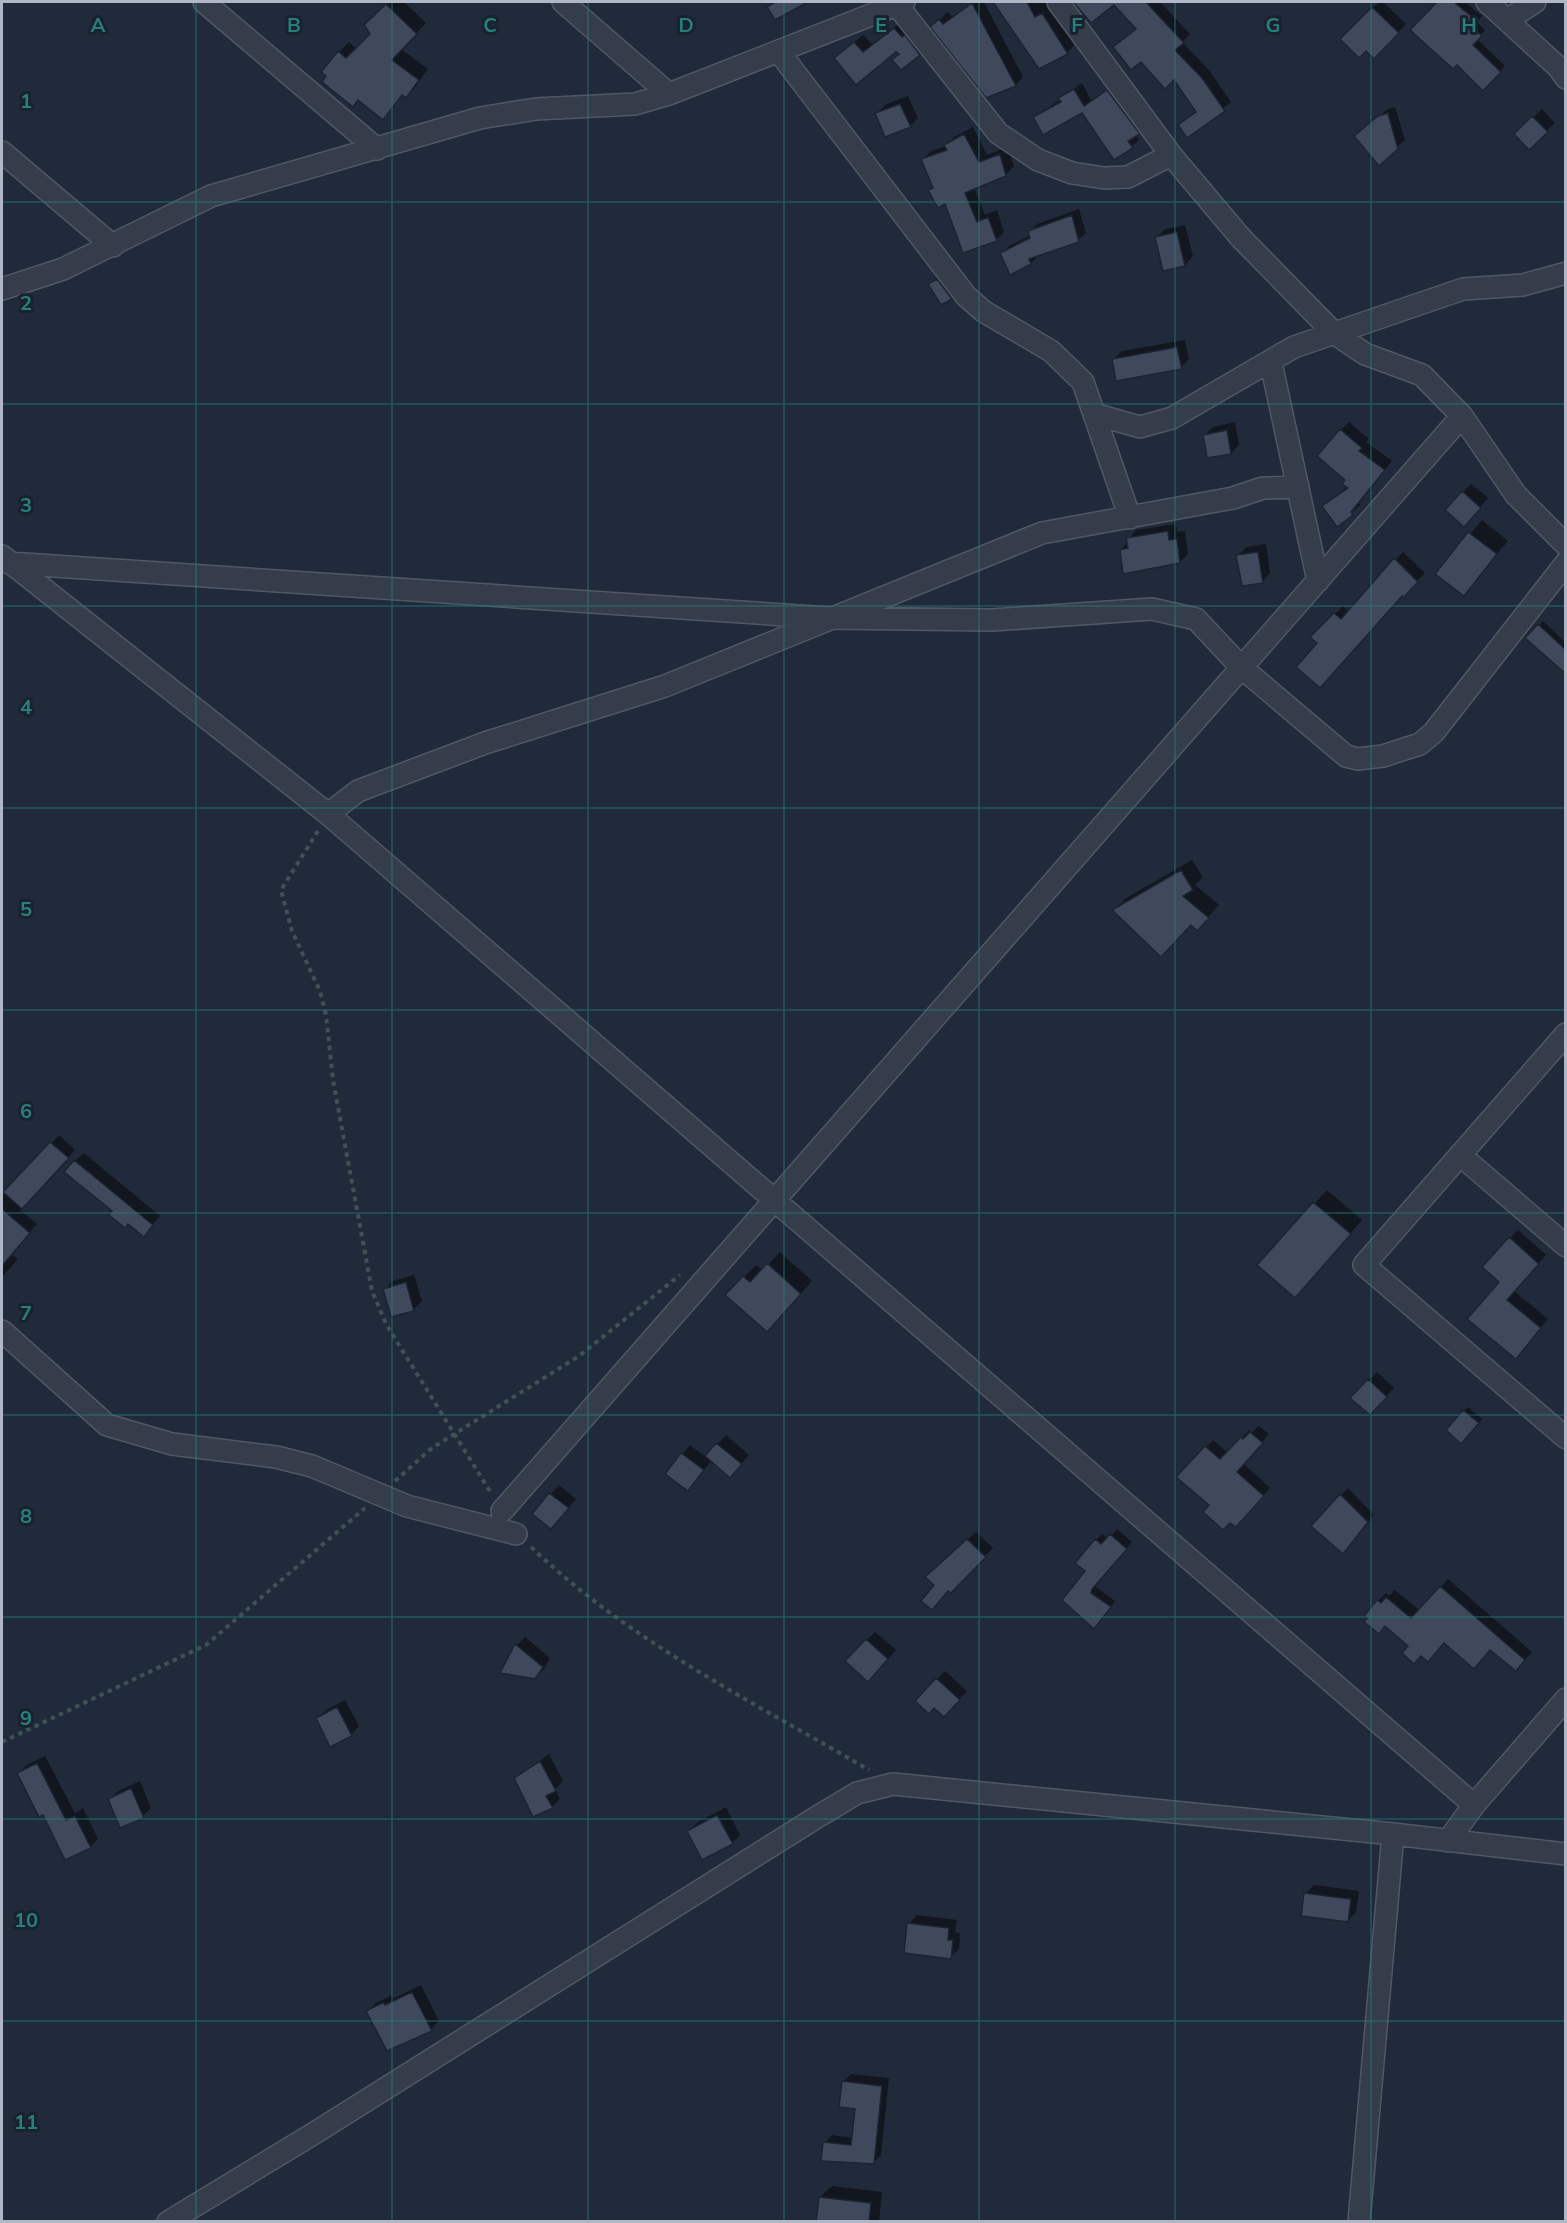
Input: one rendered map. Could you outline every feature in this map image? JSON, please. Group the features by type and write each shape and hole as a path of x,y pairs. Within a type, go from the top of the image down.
{"street":[{"path":"204,2 377,149"},
{"path":"563,2 669,94"},
{"path":"1058,2 1171,155 1241,238 1334,333 1365,354 1422,375 1462,416 1516,495 1532,508 1566,545"},
{"path":"1486,2 1559,68 1566,78"},
{"path":"1507,20 1535,2"},
{"path":"2,290 63,269 211,196 480,118 536,109 635,104 669,94 900,3 998,133 1038,160 1072,173 1104,178 1128,177 1171,155"},
{"path":"779,52 966,296 983,311 1051,351 1070,366 1083,382 1130,518"},
{"path":"2,152 113,246"},
{"path":"1094,414 1140,427 1172,418 1271,363 1294,347 1463,289 1523,285 1566,273"},
{"path":"1271,363 1318,580"},
{"path":"502,1511 1462,416"},
{"path":"328,814 358,791 485,743 665,686 830,618 949,573 988,553 1042,533 1233,498 1263,488 1298,487"},
{"path":"3,564 830,618 992,620 1152,609 1196,619 1242,668 1346,756 1371,759 1420,744 1434,732 1566,563"},
{"path":"3,564 328,814 1474,1805"},
{"path":"1566,1034 1364,1265 1566,1438"},
{"path":"1460,1155 1566,1246"},
{"path":"2,1331 107,1425 172,1444 276,1457 303,1464 407,1506 516,1534"},
{"path":"1448,1841 1474,1805 1566,1699"},
{"path":"168,2222 313,2134 857,1793 893,1784 1393,1834 1566,1854"},
{"path":"1359,2222 1393,1834"}],"path":[{"path":"328,814 281,890 292,931 320,991 326,1015 333,1080 372,1291 386,1324 502,1511"},
{"path":"516,1534 620,1622 670,1654 893,1784"}],"building":[{"path":"775,2 808,2 775,20 767,7"},
{"path":"993,2 1027,2 1035,17 1042,13 1068,54 1039,69"},
{"path":"1073,2 1146,2 1184,43 1175,50 1202,78 1225,111 1187,138 1178,125 1196,112 1174,80 1165,89 1141,62 1131,70 1113,47 1136,29 1114,5 1091,23"},
{"path":"1437,2 1454,2 1478,22 1473,28 1482,36 1473,45 1501,72 1483,91 1457,65 1453,69 1410,30"},
{"path":"972,3 1016,86 986,98 930,27 939,19 943,24"},
{"path":"386,4 417,34 392,60 419,80 406,98 402,95 383,120 358,100 353,107 322,82 326,76 321,72 338,51 346,58 370,34 364,25"},
{"path":"1372,7 1399,33 1374,59 1366,51 1359,58 1340,39"},
{"path":"894,28 902,37 905,35 920,55 901,70 892,60 899,54 896,52 856,85 834,58 854,42 863,52"},
{"path":"1074,89 1084,106 1107,90 1140,134 1128,141 1133,148 1114,160 1082,113 1043,135 1033,117 1061,102 1058,98"},
{"path":"900,104 911,127 885,137 875,113"},
{"path":"1388,113 1398,149 1379,166 1354,136 1378,116"},
{"path":"1532,116 1548,132 1529,150 1514,134"},
{"path":"964,134 979,162 1000,154 1006,176 965,193 977,222 988,217 997,241 963,253 945,204 938,208 928,190 933,188 921,159 947,150 944,145"},
{"path":"1072,215 1079,242 1029,259 1031,264 1010,275 1000,253 1030,238 1028,231"},
{"path":"1177,232 1185,266 1163,271 1155,237"},
{"path":"937,279 952,299 941,305 928,284"},
{"path":"1177,347 1182,369 1116,381 1112,359"},
{"path":"1340,429 1362,448 1359,451 1385,470 1351,512 1353,515 1337,527 1322,506 1348,488 1342,484 1345,480 1317,456"},
{"path":"1227,430 1231,454 1207,458 1203,435"},
{"path":"1462,491 1481,508 1464,527 1445,510"},
{"path":"1168,531 1169,540 1177,539 1180,563 1123,574 1120,550 1128,548 1126,538"},
{"path":"1468,532 1497,554 1464,596 1435,574"},
{"path":"1258,552 1263,583 1242,586 1236,555"},
{"path":"1394,558 1418,582 1403,598 1402,596 1320,688 1296,667 1317,643 1310,637 1334,613 1341,619"},
{"path":"1538,624 1566,650 1566,674 1525,638"},
{"path":"1181,870 1193,890 1183,896 1209,918 1197,931 1191,925 1161,957 1112,910"},
{"path":"50,1142 69,1158 22,1209 3,1192"},
{"path":"74,1160 153,1225 144,1237 128,1224 125,1228 109,1215 112,1211 64,1172"},
{"path":"1313,1202 1351,1234 1295,1298 1257,1265"},
{"path":"2,1209 30,1233 2,1266"},
{"path":"1509,1237 1539,1264 1507,1300 1541,1328 1516,1359 1467,1319 1499,1282 1482,1267"},
{"path":"767,1263 801,1294 767,1332 725,1295 743,1276 750,1282"},
{"path":"406,1282 414,1311 391,1317 383,1289"},
{"path":"1368,1379 1387,1397 1370,1415 1350,1398"},
{"path":"1463,1410 1479,1423 1461,1444 1446,1430"},
{"path":"1250,1432 1263,1443 1237,1472 1264,1496 1236,1527 1230,1523 1223,1530 1203,1512 1209,1505 1176,1477 1205,1446 1220,1459 1241,1437 1243,1439"},
{"path":"716,1443 742,1464 730,1478 705,1456"},
{"path":"681,1453 704,1470 688,1491 665,1474"},
{"path":"549,1493 569,1508 551,1529 532,1514"},
{"path":"1340,1494 1368,1522 1343,1554 1311,1526"},
{"path":"1110,1534 1127,1549 1092,1589 1091,1593 1111,1607 1094,1629 1062,1600 1085,1571 1075,1563 1095,1539 1101,1544"},
{"path":"967,1539 986,1557 951,1593 948,1591 932,1610 921,1601 934,1585 925,1577"},
{"path":"1440,1586 1525,1660 1516,1671 1490,1650 1474,1669 1444,1643 1428,1662 1421,1656 1414,1664 1402,1653 1408,1646 1385,1626 1379,1634 1364,1622 1367,1618 1364,1616 1377,1600 1381,1603 1386,1597 1411,1618"},
{"path":"866,1639 888,1659 868,1682 845,1661"},
{"path":"515,1644 543,1667 535,1679 500,1673"},
{"path":"936,1678 960,1700 944,1717 934,1708 929,1714 915,1701"},
{"path":"337,1707 352,1736 330,1747 316,1718"},
{"path":"540,1761 556,1791 546,1796 553,1808 533,1817 514,1778"},
{"path":"37,1763 66,1820 75,1816 91,1848 65,1860 43,1815 39,1817 17,1773"},
{"path":"131,1788 144,1818 120,1828 108,1799"},
{"path":"717,1815 733,1844 702,1860 687,1831"},
{"path":"1304,1893 1351,1899 1348,1922 1301,1916"},
{"path":"907,1923 949,1928 948,1940 953,1940 951,1959 904,1953"},
{"path":"412,1992 432,2031 387,2051 366,2011"},
{"path":"842,2081 882,2086 874,2164 821,2161 823,2142 851,2145 855,2109 839,2107"},
{"path":"819,2197 871,2203 869,2222 816,2222"}]}
